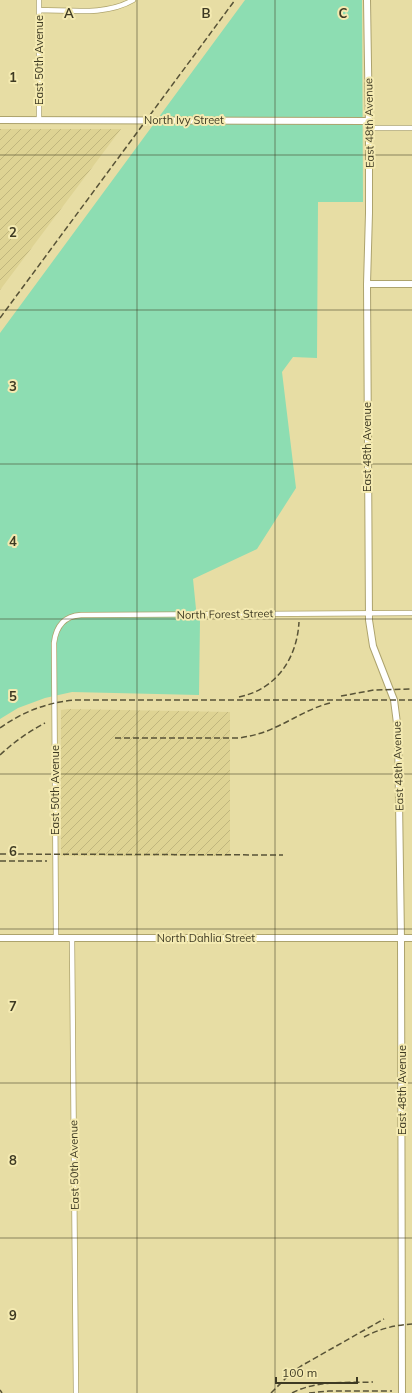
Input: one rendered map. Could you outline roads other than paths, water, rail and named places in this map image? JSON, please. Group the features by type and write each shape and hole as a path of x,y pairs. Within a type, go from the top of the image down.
{"street":[{"name":"East 50th Avenue","path":"39,0 39,120"},
{"path":"39,10 102,10 113,8 133,0"},
{"name":"East 48th Avenue","path":"367,0 369,125 367,284 369,613 372,643 390,689 398,722 401,939 402,1393"},
{"name":"North Ivy Street","path":"0,120 369,125 412,128"},
{"path":"367,284 412,284"},
{"name":"North Forest Street","path":"54,643 56,632 60,624 66,618 78,615 412,613"},
{"name":"East 50th Avenue","path":"54,643 56,938"},
{"name":"North Dahlia Street","path":"0,938 412,938"},
{"name":"East 50th Avenue","path":"72,938 76,1393"}],"railway":[{"path":"0,318 235,0"},
{"path":"239,697 264,687 282,670 294,648 299,622"},
{"path":"341,696 374,690 412,689"},
{"path":"0,728 17,717 36,709 55,703 75,700 412,700"},
{"path":"115,738 239,738 267,731 309,711 330,703"},
{"path":"0,755 21,738 45,723"},
{"path":"0,854 283,855"},
{"path":"0,861 47,861"},
{"path":"271,1393 288,1376 301,1366 384,1319"},
{"path":"364,1337 387,1328 412,1324"},
{"path":"292,1393 321,1384 373,1382"},
{"path":"309,1393 329,1391 392,1391"}]}
